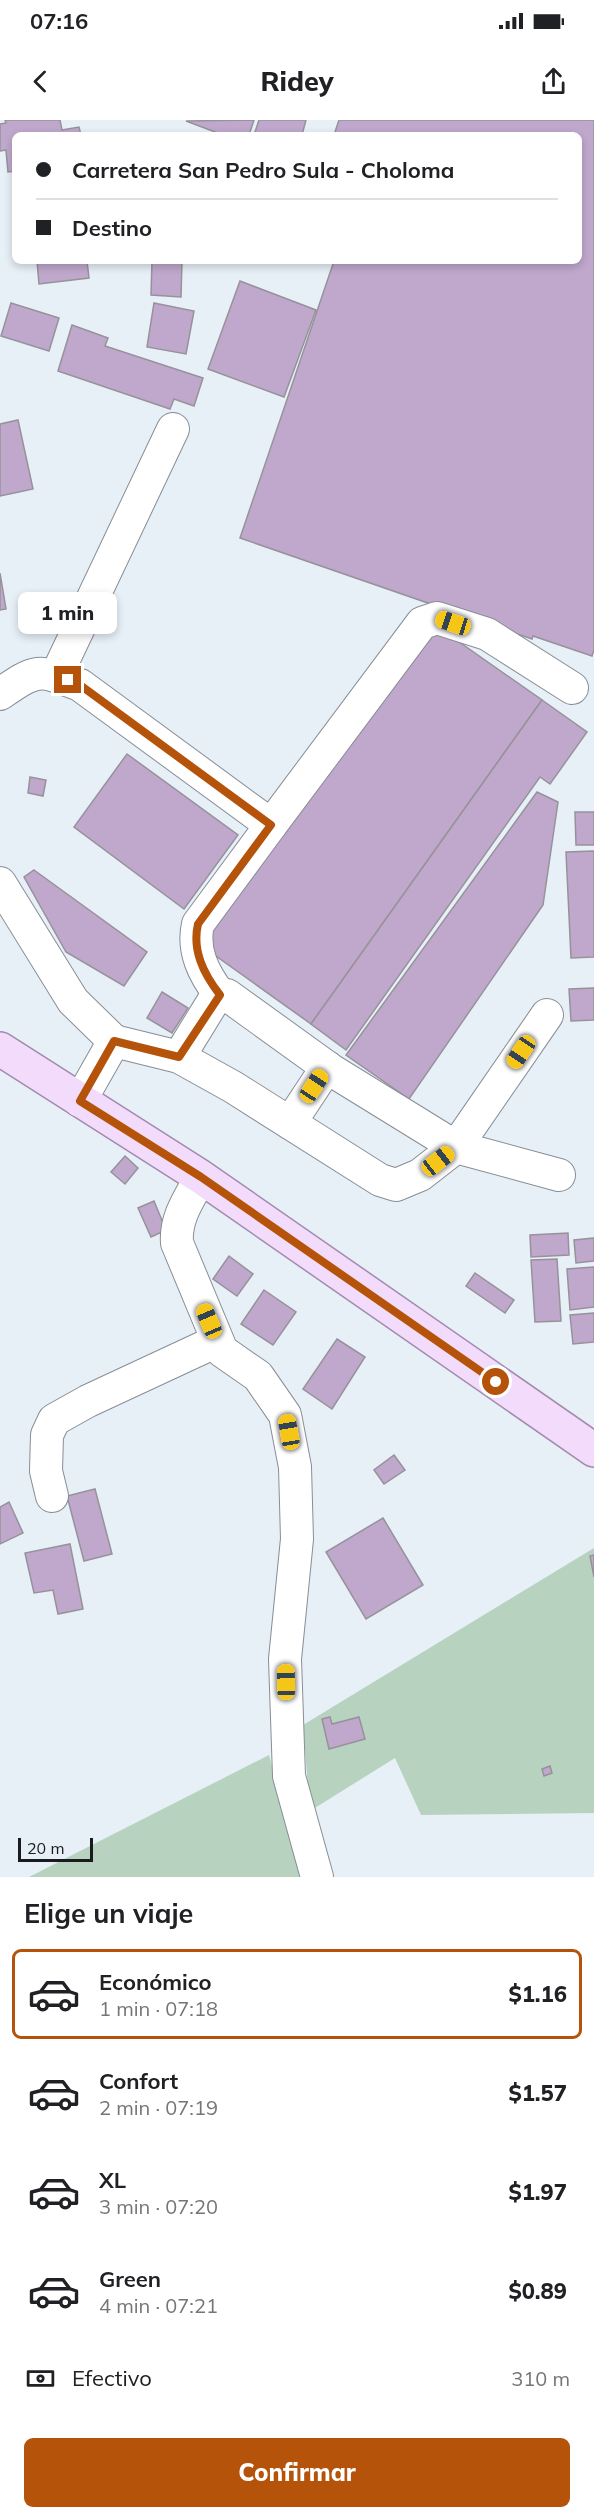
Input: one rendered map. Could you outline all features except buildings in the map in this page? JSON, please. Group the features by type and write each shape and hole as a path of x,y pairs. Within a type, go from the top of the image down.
{"main road":[{"path":"0,1049 201,1177 594,1450"}],"street":[{"path":"56,676 173,429"},
{"path":"220,995 209,980 199,957 194,940 198,924 422,623 436,618 487,634 572,688"},
{"path":"0,694 24,678 46,672 80,685 271,825"},
{"path":"0,883 73,1001 114,1041 179,1057 380,1180 396,1185 420,1175 456,1147 547,1015"},
{"path":"179,1057 220,995"},
{"path":"220,995 227,995 327,1066 456,1147 559,1174"},
{"path":"80,1101 114,1041"},
{"path":"290,1124 327,1066"},
{"path":"201,1177 180,1215 176,1236 183,1261 222,1351 258,1376 285,1415 295,1467 297,1539 285,1659 289,1776 317,1877"},
{"path":"52,1496 46,1471 47,1435 54,1420 88,1401 217,1341"}],"green space":[{"path":"594,1548 594,1813 421,1815 395,1758 310,1811 303,1725"},
{"path":"269,1755 300,1877 29,1877"}],"route":[{"path":"68,680 80,685 271,825 198,924 194,940 199,957 209,980 220,995 214,1000 179,1057 114,1041 80,1101 201,1177 496,1382"}]}
